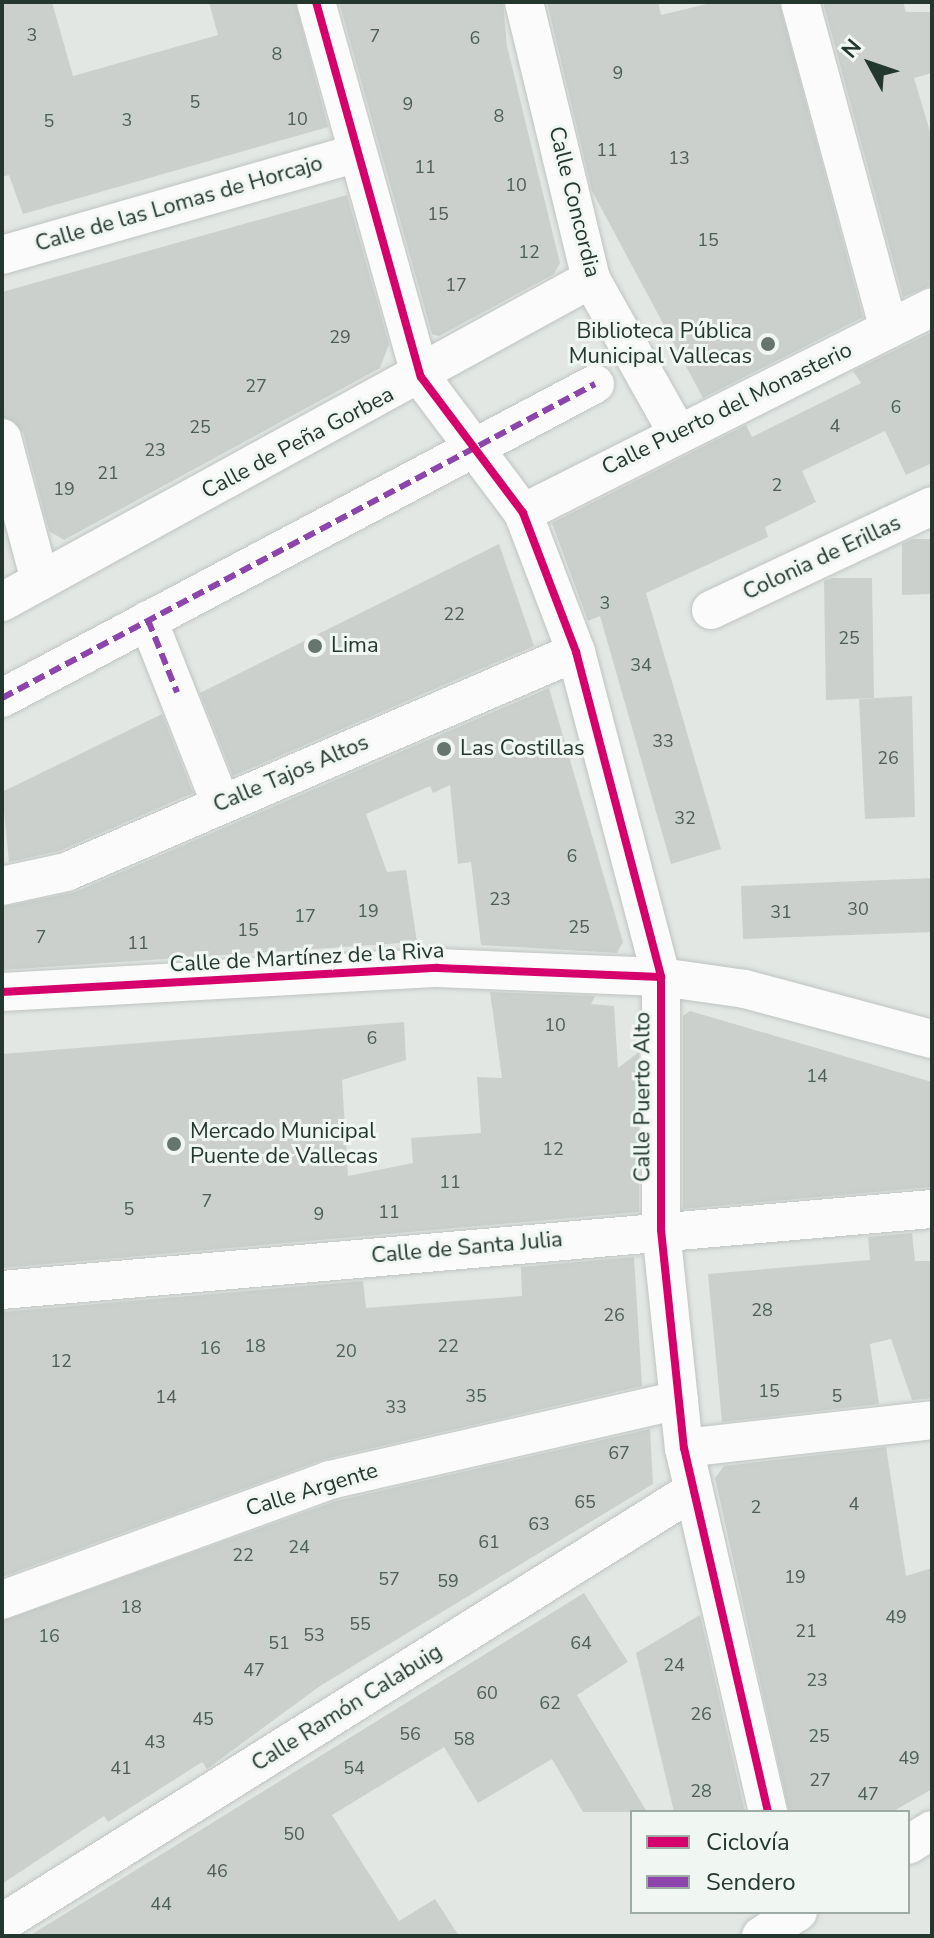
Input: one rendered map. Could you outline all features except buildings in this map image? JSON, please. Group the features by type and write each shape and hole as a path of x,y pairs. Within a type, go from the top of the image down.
{"street":[{"name":"Calle Puerto Alto","path":"316,2 421,377 469,447 523,513 576,652 661,977 661,1230 684,1448 691,1492 768,1810"},
{"name":"Calle Concordia","path":"524,2 591,279 677,432"},
{"path":"800,2 889,329"},
{"name":"Calle de las Lomas de Horcajo","path":"2,255 357,153"},
{"name":"Calle de Peña Gorbea","path":"2,602 421,377 591,279"},
{"name":"Calle Puerto del Monasterio","path":"523,513 677,432 932,307"},
{"path":"2,698 469,447 595,384"},
{"path":"2,438 40,581"},
{"name":"Colonia de Erillas","path":"711,610 932,506"},
{"path":"148,620 220,802"},
{"name":"Calle Tajos Altos","path":"2,886 66,872 220,802 576,652"},
{"name":"Calle de Martínez de la Riva","path":"2,992 437,968 661,977 745,989 932,1039"},
{"name":"Calle de Santa Julia","path":"2,1290 661,1230 932,1209"},
{"name":"Calle Argente","path":"2,1600 330,1480 679,1400"},
{"path":"684,1448 932,1420"},
{"name":"Calle Ramón Calabuig","path":"2,1923 691,1492"},
{"path":"910,1844 932,1830"},
{"path":"761,1936 795,1919"}],"marked path":[{"path":"2,698 595,384"},
{"path":"148,620 177,692"}],"cycle path":[{"path":"316,2 421,377 523,513 576,652 661,977 661,1230 684,1448 768,1810"},
{"path":"2,992 437,968 661,977"}],"place":[{"name":"Biblioteca Pública Municipal Vallecas","path":"768,344"},
{"name":"Lima","path":"315,646"},
{"name":"Las Costillas","path":"444,749"},
{"name":"Mercado Municipal Puente de Vallecas","path":"174,1144"}]}
